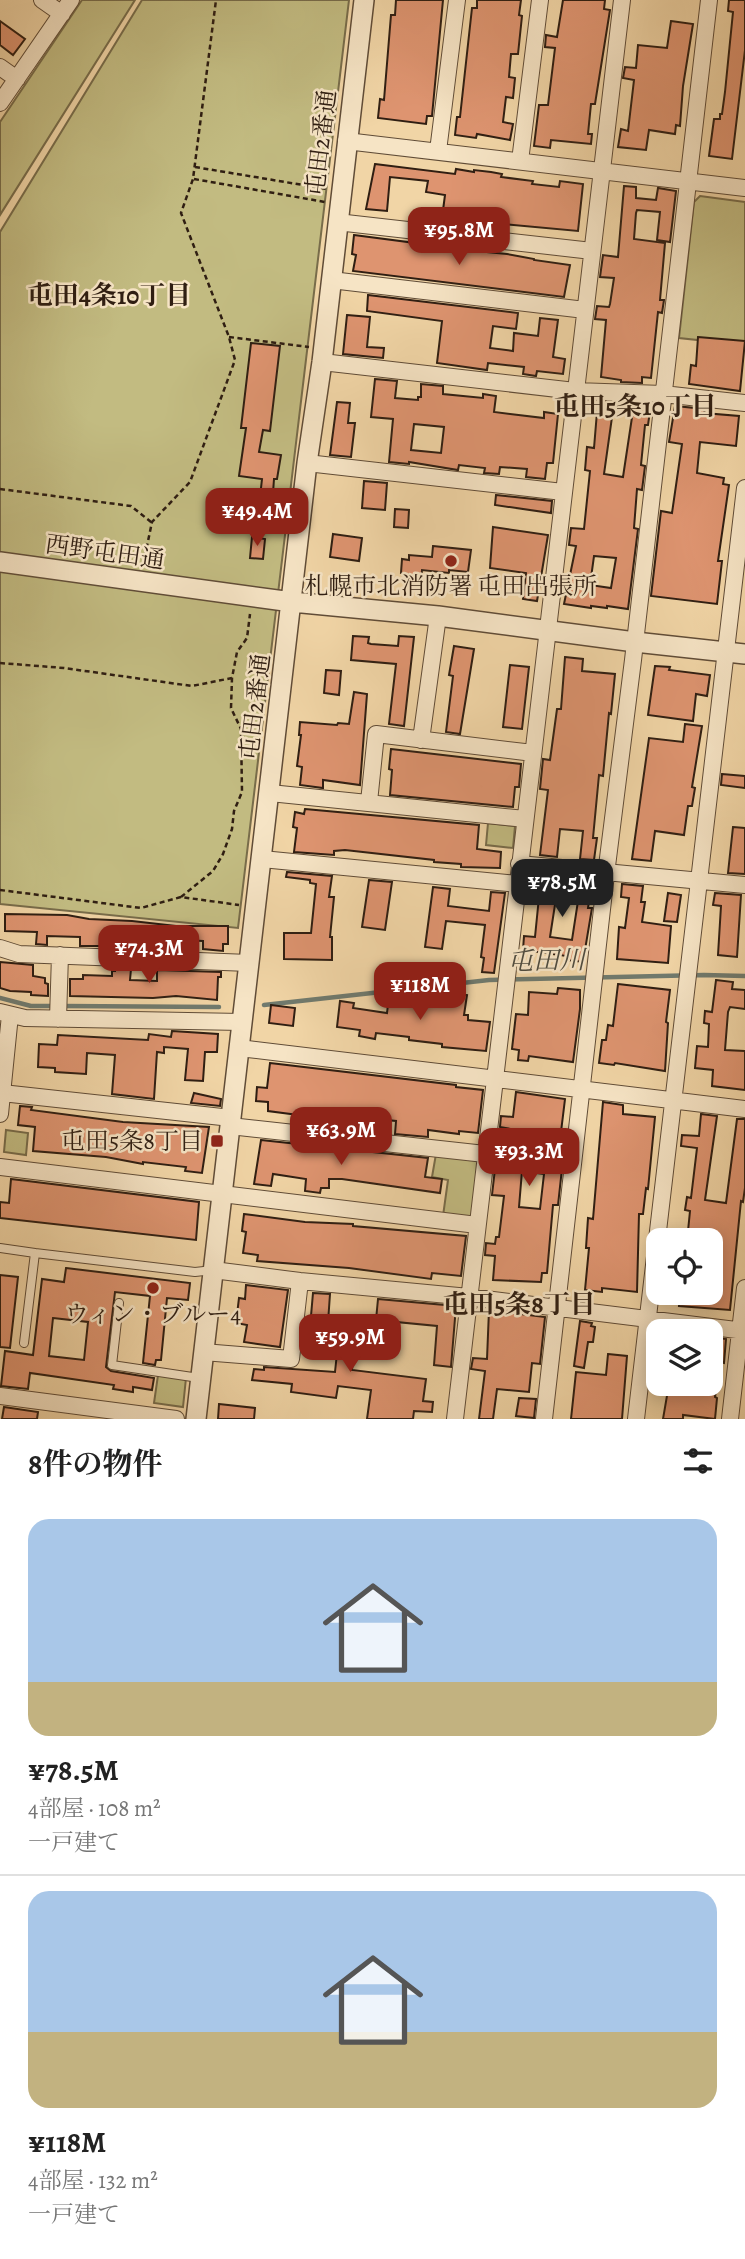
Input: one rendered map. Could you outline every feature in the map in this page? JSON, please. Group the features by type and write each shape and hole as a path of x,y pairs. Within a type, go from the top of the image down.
{"street":[{"path":"0,103 66,7 42,0"},
{"name":"屯田2番通","path":"196,1419 307,463 364,0"},
{"path":"438,151 457,0"},
{"path":"520,161 540,0"},
{"path":"454,1419 622,0"},
{"path":"544,1419 709,0"},
{"path":"0,67 17,79"},
{"path":"346,141 745,188"},
{"path":"338,206 592,251"},
{"path":"331,280 585,310"},
{"path":"322,355 575,391 663,394 745,403"},
{"path":"307,463 563,492"},
{"path":"636,1419 699,879 735,652 745,488"},
{"name":"西野屯田通","path":"0,562 292,602 438,616 635,642 735,652"},
{"path":"421,740 438,616"},
{"path":"369,802 376,734 533,753"},
{"path":"270,793 525,819"},
{"path":"262,859 517,884"},
{"path":"519,864 745,885"},
{"path":"0,948 19,954 249,963"},
{"path":"58,1019 60,955"},
{"path":"0,1114 5,1014 25,1018 242,1022"},
{"path":"239,1048 745,1109"},
{"path":"2,1093 485,1154"},
{"path":"0,1167 477,1225"},
{"path":"213,1270 558,1307 743,1331"},
{"path":"203,1352 291,1359 300,1281"},
{"path":"730,1419 743,1331 745,1288"},
{"path":"0,1396 176,1419"}],"lane":[{"path":"0,1248 195,1272 213,1270"},
{"path":"24,1343 35,1253"},
{"path":"119,1303 112,1365 200,1378"}],"path":[{"path":"143,566 152,522 190,482 235,359 181,213 193,179 216,0"},
{"path":"194,167 338,206"},
{"path":"193,179 338,206"},
{"path":"229,337 322,355"},
{"path":"0,489 131,506 152,522"},
{"path":"181,897 213,871 223,855 232,829 234,811 242,792 241,729 232,708 232,678 237,652 247,638 250,614"},
{"path":"0,663 64,668 192,686 232,678"},
{"path":"0,890 141,908 181,897 239,905"}],"shaded area":[{"path":"82,0 135,0 0,215 0,122"},
{"path":"142,0 349,0 238,928 0,904 0,232"},
{"path":"700,196 745,202 745,345 679,338 694,202"},
{"path":"488,823 515,826 513,848 486,845"},
{"path":"6,1130 28,1133 26,1155 4,1152"},
{"path":"436,1154 484,1161 475,1220 443,1216 448,1180 432,1177"},
{"path":"158,1375 186,1378 183,1407 154,1403"}],"building":[{"path":"396,0 443,0 432,116 427,116 426,124 378,118 380,99 384,100 391,15 395,15"},
{"path":"477,0 521,0 518,54 511,54 509,77 515,78 513,98 506,97 503,122 513,124 510,140 477,134 476,138 455,135 457,117 460,117 472,8 477,8"},
{"path":"563,0 605,0 604,9 610,10 595,104 591,104 588,134 592,134 591,144 551,140 550,148 534,146 539,105 548,105 555,48 545,47 546,35 557,37"},
{"path":"729,0 745,0 745,50 732,159 709,156 714,119 720,119 725,92 733,12 728,11"},
{"path":"0,21 25,39 13,55 0,45"},
{"path":"671,21 693,24 680,126 676,125 675,134 649,130 646,150 618,147 621,129 628,131 634,80 623,78 625,67 636,68 638,45 667,48"},
{"path":"375,164 455,174 456,169 491,172 502,174 501,177 533,181 532,184 559,187 560,181 583,184 578,231 470,221 469,226 458,225 459,220 442,218 445,195 426,192 428,181 390,177 387,211 366,209"},
{"path":"624,186 636,187 636,198 656,200 658,188 676,191 670,242 657,240 660,212 637,210 636,213 634,239 665,243 660,300 664,300 662,313 658,312 651,378 642,377 642,383 601,377 606,320 595,319 597,306 609,307 610,304 614,278 600,277 603,255 618,257"},
{"path":"354,235 415,245 507,254 570,265 564,297 353,271 356,255 352,254"},
{"path":"368,295 518,313 516,329 493,326 490,348 513,351 514,333 538,336 540,318 558,320 553,357 565,359 563,374 537,371 536,376 523,374 524,367 488,363 487,370 437,363 442,321 367,311"},
{"path":"347,315 370,317 367,347 384,348 383,358 343,354"},
{"path":"698,337 745,341 740,391 689,384 691,365 696,366"},
{"path":"251,343 280,346 270,431 263,430 259,452 281,455 277,479 274,479 272,507 259,506 262,479 239,476 246,428 241,428"},
{"path":"375,379 397,381 395,398 418,400 418,397 421,397 421,384 443,386 443,394 483,398 483,394 496,396 494,412 544,418 544,412 558,414 553,463 547,463 545,479 526,477 527,469 500,467 499,474 484,473 485,468 459,465 458,470 409,462 389,462 393,419 371,417","holes":["414,424 444,427 441,453 411,450"]},
{"path":"337,402 350,403 348,423 355,423 351,457 330,455"},
{"path":"601,402 614,403 604,474 623,477 634,404 651,404 648,425 645,425 641,465 645,466 642,490 637,489 634,528 638,529 628,609 564,604 576,546 569,545 571,528 584,529 590,471 585,470 587,447 594,448 597,412 600,413","holes":["594,556 616,558 611,588 590,585"]},
{"path":"675,406 705,409 704,413 739,416 736,446 700,442 697,473 724,478 723,484 729,485 718,561 722,561 717,604 651,596 661,511 672,513 682,444 669,442"},
{"path":"364,481 387,483 385,510 362,508"},
{"path":"496,495 552,501 551,513 495,505"},
{"path":"395,509 409,510 408,528 394,527"},
{"path":"493,527 548,535 537,601 523,599 526,573 490,568"},
{"path":"333,534 362,538 359,561 330,557"},
{"path":"252,537 265,539 263,559 250,558"},
{"path":"433,546 471,550 468,572 422,570 421,580 407,579 408,574 401,573 402,559 409,560 409,555 432,557"},
{"path":"353,636 369,637 368,643 371,644 398,646 399,636 414,637 404,726 389,724 396,664 351,660"},
{"path":"454,646 474,649 460,734 446,732 453,676 449,675"},
{"path":"565,657 583,659 582,671 615,674 603,776 599,775 593,838 597,838 594,860 580,859 583,831 560,829 557,857 540,855 548,790 540,789 543,759 550,760 557,709 561,709"},
{"path":"510,665 529,667 522,729 503,727"},
{"path":"655,666 710,675 707,696 696,694 693,721 648,715"},
{"path":"326,670 341,671 339,695 324,693"},
{"path":"354,692 367,694 360,785 323,780 323,788 300,785 302,767 297,766 300,722 349,724"},
{"path":"685,724 702,726 692,787 695,788 692,806 688,806 684,835 655,831 651,861 632,859 649,738 683,742"},
{"path":"391,749 521,764 519,787 515,787 513,807 390,795"},
{"path":"722,774 745,776 745,788 721,785"},
{"path":"305,809 479,825 477,849 501,852 500,868 461,867 461,864 434,860 345,850 334,851 334,855 294,852 297,828 293,827 295,812 304,814"},
{"path":"733,827 745,828 745,874 728,873"},
{"path":"287,872 332,876 329,897 334,897 330,937 332,960 284,959 284,933 311,933 316,884 310,883 310,880 286,877"},
{"path":"541,877 592,881 588,908 592,908 583,962 567,960 567,956 523,950 524,936 535,937","holes":["556,898 578,901 572,940 550,937"]},
{"path":"369,880 392,882 385,930 362,927"},
{"path":"622,884 643,886 641,902 645,902 642,922 671,926 668,963 617,959 619,927 625,928 629,898 621,897"},
{"path":"433,887 450,889 448,906 489,911 491,892 505,893 494,973 482,972 485,925 446,921 442,949 425,947"},
{"path":"668,893 681,895 677,922 664,921"},
{"path":"715,893 741,895 737,957 718,955 721,906 713,905"},
{"path":"5,914 67,915 176,926 228,926 228,944 223,944 223,951 203,949 203,941 138,938 138,946 80,946 80,937 47,936 47,945 36,944 37,932 5,931"},
{"path":"0,962 33,965 33,976 45,978 45,983 48,984 48,996 0,988"},
{"path":"115,968 131,969 130,980 157,981 157,970 221,972 221,977 218,977 217,1000 176,996 70,996 70,979 83,979 83,975 112,976"},
{"path":"716,980 733,982 732,989 745,990 745,1009 730,1007 728,1012 725,1050 745,1051 745,1090 712,1086 713,1070 695,1068 697,1046 708,1047 709,1024 704,1023 705,1011 712,1012"},
{"path":"618,984 670,990 665,1071 599,1063 602,1040 606,1040 608,1025 613,1026"},
{"path":"558,988 580,990 573,1062 529,1056 528,1061 518,1060 519,1050 512,1049 516,1014 528,1015 529,992 557,994"},
{"path":"451,993 467,995 464,1015 468,1015 468,1020 490,1022 486,1051 442,1047 442,1044 409,1040 409,1037 376,1033 375,1039 359,1036 360,1030 337,1027 340,1001 354,1003 353,1008 387,1013 389,996 419,1001 420,994 451,997"},
{"path":"271,1005 295,1008 293,1026 269,1023"},
{"path":"172,1031 218,1034 217,1052 205,1052 203,1081 185,1080 188,1049 164,1047 164,1053 157,1052 154,1099 112,1094 115,1055 87,1053 86,1074 55,1072 55,1068 38,1067 39,1044 57,1045 58,1035 148,1040 149,1034 171,1037"},
{"path":"270,1063 483,1090 478,1133 459,1131 459,1134 428,1130 428,1137 395,1134 396,1121 336,1118 335,1127 313,1125 314,1117 268,1111 268,1102 256,1101 257,1087 267,1088"},
{"path":"516,1092 565,1099 561,1132 566,1132 558,1205 553,1205 547,1273 542,1273 541,1282 493,1280 495,1256 485,1255 486,1243 495,1244 496,1237 499,1237 504,1196 492,1195 495,1169 507,1171 511,1129 500,1127 501,1116 513,1117","holes":["522,1171 544,1174 540,1209 519,1207"]},
{"path":"194,1093 221,1099 220,1106 191,1103"},
{"path":"603,1102 623,1105 623,1114 655,1117 648,1189 646,1188 643,1214 639,1214 637,1292 602,1288 602,1292 585,1290 589,1248 586,1248 588,1218 593,1219"},
{"path":"20,1106 32,1107 31,1110 123,1122 209,1127 202,1173 185,1171 186,1167 33,1151 35,1127 18,1125"},
{"path":"701,1114 717,1116 705,1200 726,1203 737,1119 745,1119 745,1188 743,1202 741,1201 730,1310 679,1306 723,1305 723,1228 688,1228 690,1211 685,1210 687,1197 691,1198 697,1148 681,1146 682,1135 699,1136"},
{"path":"261,1140 428,1158 425,1177 442,1179 440,1193 329,1179 329,1188 321,1188 320,1193 305,1191 306,1179 273,1174 271,1186 254,1184"},
{"path":"11,1179 199,1202 196,1240 0,1218 0,1202 9,1203"},
{"path":"244,1214 466,1236 461,1276 432,1273 431,1279 349,1268 257,1261 258,1255 243,1253 246,1232 242,1231"},
{"path":"66,1268 190,1283 188,1300 167,1298 161,1360 156,1360 155,1365 143,1363 150,1296 115,1292 106,1367 111,1371 154,1378 152,1390 133,1387 133,1392 113,1389 114,1385 30,1373 28,1389 1,1386 5,1351 33,1355 42,1279 64,1282","holes":["53,1318 88,1322 84,1360 49,1356"]},
{"path":"0,1275 18,1277 10,1348 0,1347"},
{"path":"246,1285 288,1290 280,1347 244,1342 247,1325 236,1323 239,1298 245,1299"},
{"path":"313,1293 330,1294 327,1337 355,1340 352,1370 426,1379 423,1401 433,1402 432,1412 414,1411 413,1419 367,1419 371,1390 338,1386 336,1398 291,1392 292,1384 252,1380 254,1369 264,1370 264,1367 335,1372 337,1353 308,1350"},
{"path":"378,1299 456,1306 451,1367 434,1365 437,1326 376,1320"},
{"path":"489,1310 545,1317 540,1364 532,1363 529,1392 497,1389 493,1419 479,1419 485,1371 471,1369 473,1358 487,1359"},
{"path":"580,1321 592,1323 591,1326 595,1327 593,1342 588,1342 584,1368 574,1366"},
{"path":"723,1339 726,1339 723,1363"},
{"path":"608,1354 627,1356 622,1419 571,1419 576,1372 606,1375"},
{"path":"667,1396 717,1398 715,1419 683,1415 683,1419 663,1419"},
{"path":"519,1398 536,1399 534,1418 516,1416"},
{"path":"219,1404 255,1408 254,1419 218,1419"},
{"path":"4,1407 38,1412 37,1419 2,1419"}],"waterway":[{"name":"屯田川","path":"264,1005 489,980 745,976"},
{"name":"屯田川","path":"0,998 31,1006 54,1006"},
{"name":"屯田川","path":"63,1006 219,1007"}],"place":[{"name":"札幌市北消防署 屯田出張所","path":"451,561"},
{"name":"屯田5条8丁目","path":"217,1141"},
{"name":"ウィン・ブルー4","path":"153,1288"}],"district":[{"name":"屯田4条10丁目","path":"109,295"},
{"name":"屯田5条10丁目","path":"635,406"},
{"name":"屯田5条8丁目","path":"519,1304"}]}
